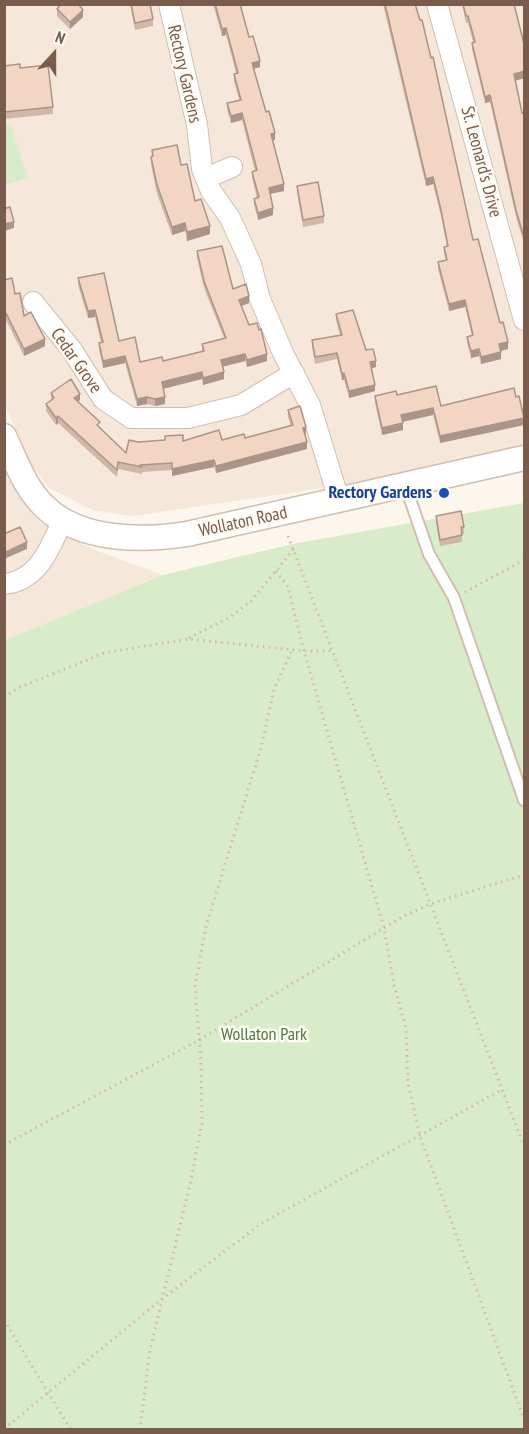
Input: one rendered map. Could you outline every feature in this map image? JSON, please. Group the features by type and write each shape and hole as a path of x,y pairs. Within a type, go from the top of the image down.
{"street":[{"name":"Rectory Gardens","path":"169,4 206,178 230,218 251,264 260,299 310,405 339,500"},
{"name":"St. Leonard's Drive","path":"437,4 525,320"},
{"path":"206,178 232,167"},
{"name":"Cedar Grove","path":"33,302 72,350 103,399 131,417 188,418 241,405 294,374"},
{"name":"Wollaton Road","path":"4,436 24,479 44,507 63,519 112,537 162,538 525,458"},
{"path":"4,584 25,578 36,569 63,519"}],"lane":[{"path":"405,485 429,555 454,598 525,800"}],"path":[{"path":"288,536 525,1146"},
{"path":"188,639 230,617 251,601 294,549"},
{"path":"454,598 525,561"},
{"path":"276,571 288,587 304,651 384,928 394,985 406,1029 408,1083 420,1136 525,1419"},
{"path":"4,696 18,688 104,653 188,639 304,651 333,651"},
{"path":"140,1430 150,1350 202,1123 195,986 206,926 261,748 274,689 280,671 292,650"},
{"path":"4,1144 199,1040 384,928 430,904 525,875"},
{"path":"4,1429 163,1298 262,1223 502,1089"},
{"path":"4,1320 71,1430"}],"shaded area":[{"path":"5,5 524,5 524,449 358,483 132,516 92,510 49,488 33,467 5,405 5,185 28,178 11,124 5,125"},
{"path":"4,466 26,506 41,523 95,550 163,575 5,640"}],"green space":[{"path":"11,124 28,178 5,185 5,125"},
{"name":"Wollaton Park","path":"524,503 524,1429 5,1430 5,640 163,575 292,544"}],"building":[{"path":"61,4 78,4 83,10 70,22 57,9"},
{"path":"131,4 150,4 153,19 135,23"},
{"path":"215,4 240,4 249,37 253,36 260,61 252,63 266,112 269,111 275,133 271,134 284,184 269,188 273,208 258,213 254,199 259,197 252,172 257,170 242,113 231,116 227,103 241,100 234,74 238,73 226,28 222,29"},
{"path":"385,4 415,4 420,20 422,20 431,58 433,57 473,240 478,239 500,323 503,322 508,342 499,344 501,352 481,357 479,349 471,351 467,337 473,335 465,300 449,304 438,262 447,260 444,247 448,246 441,210 433,177 426,179"},
{"path":"463,4 514,4 525,48 525,71 514,74 522,113 525,112 525,233 523,234 490,95 485,97 472,43 475,42"},
{"path":"20,64 20,68 48,65 53,107 4,112 4,66"},
{"path":"177,145 181,165 187,164 195,201 201,199 210,226 187,232 185,223 172,227 157,185 151,157 153,156 152,150"},
{"path":"318,182 324,216 303,220 297,186"},
{"path":"10,207 14,222 4,224 4,209"},
{"path":"222,246 233,289 246,284 249,296 239,300 249,325 257,323 259,330 261,329 267,354 247,360 245,354 221,360 224,372 203,378 202,372 162,382 165,397 137,399 125,356 103,361 99,343 103,342 95,310 88,311 78,278 104,273 119,341 135,337 140,362 162,357 163,361 204,351 202,344 226,338 204,281 197,251"},
{"path":"12,278 15,294 20,293 24,316 31,312 45,339 24,349 4,313 4,280"},
{"path":"353,310 366,350 373,349 376,361 370,362 375,385 349,391 337,353 315,357 312,340 342,335 336,314"},
{"path":"71,379 80,394 74,398 100,422 97,425 126,453 129,440 138,442 165,440 165,436 183,435 183,441 219,430 222,440 244,434 245,438 260,434 293,425 288,410 300,406 306,427 303,428 307,442 216,466 214,460 172,469 172,463 140,465 142,467 118,462 117,470 58,416 56,418 46,404 54,398 51,393"},
{"path":"436,386 441,406 514,388 516,397 519,396 524,418 440,436 433,408 401,415 403,423 382,428 375,396 396,391 397,395"},
{"path":"461,511 464,527 461,527 462,535 440,540 436,516"},
{"path":"20,527 27,542 4,553 4,534"}],"place":[{"name":"Rectory Gardens","path":"444,493"}]}
